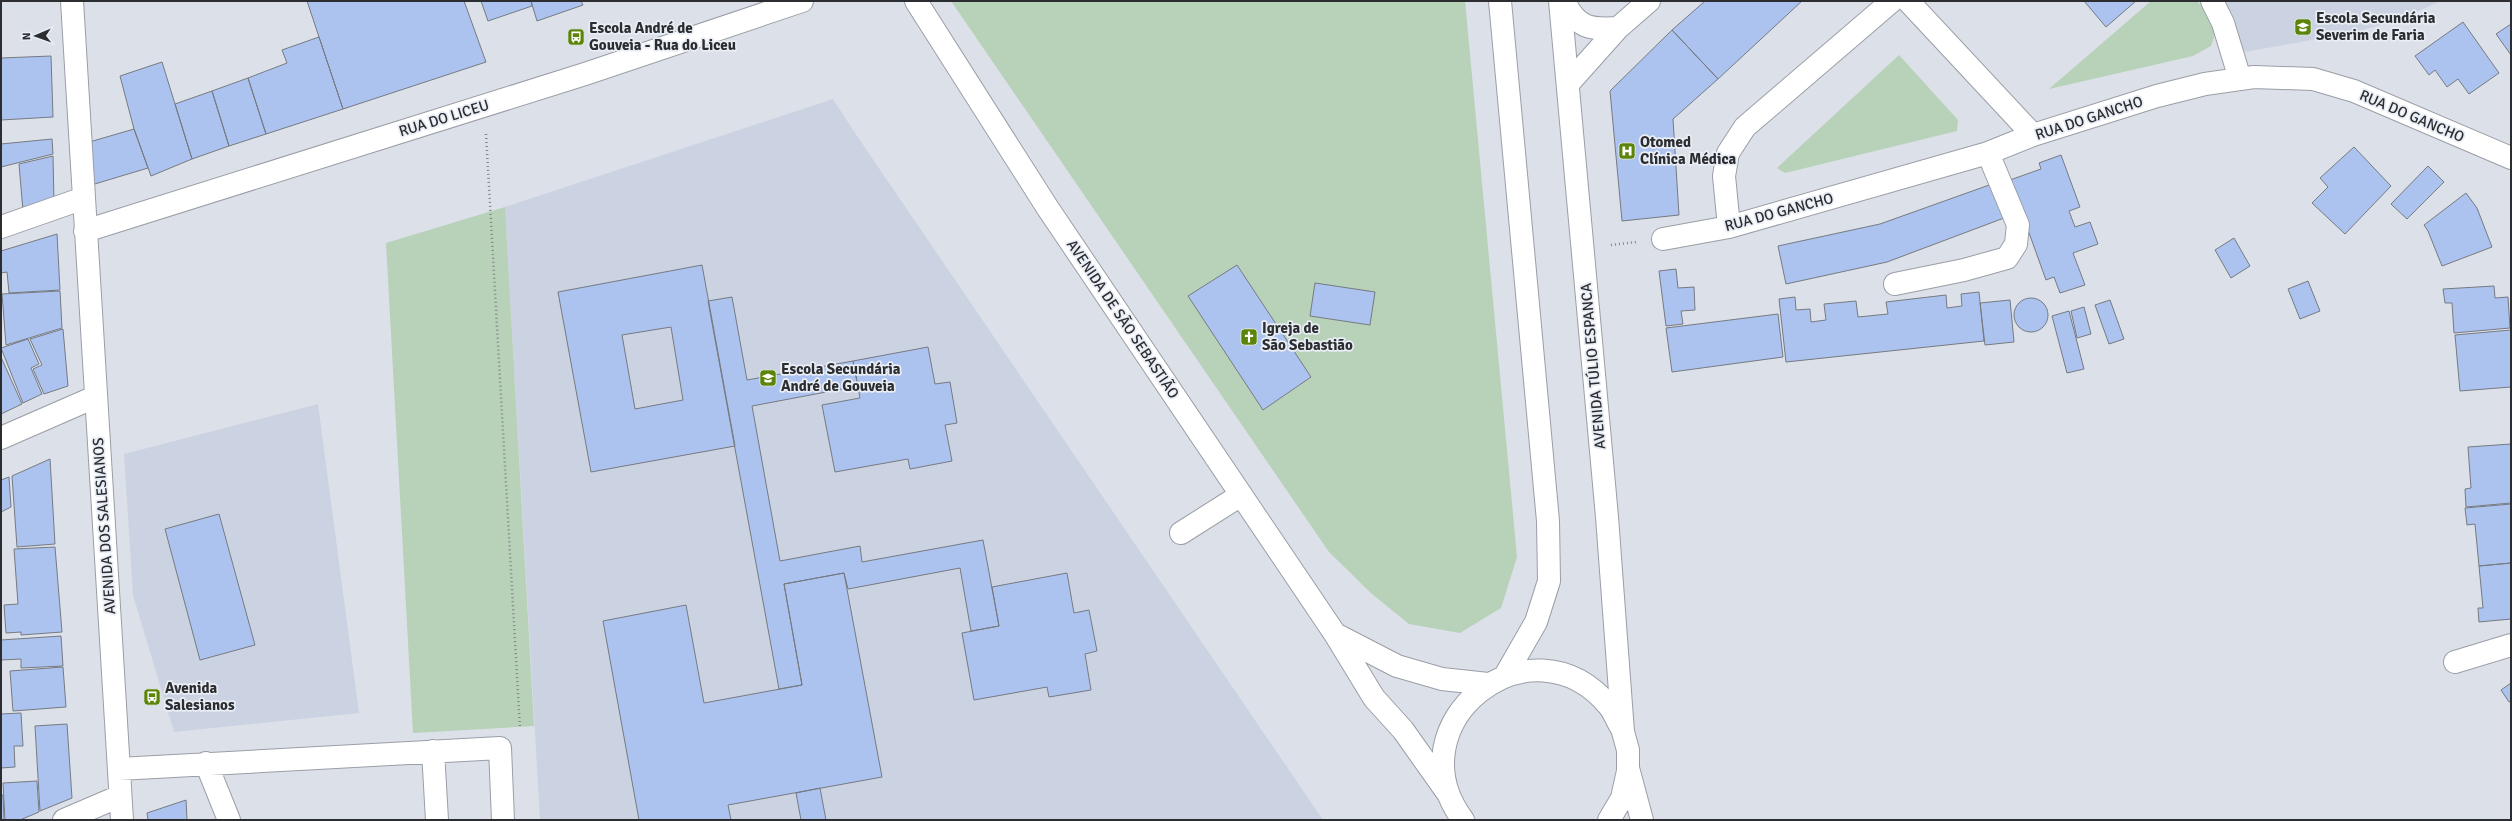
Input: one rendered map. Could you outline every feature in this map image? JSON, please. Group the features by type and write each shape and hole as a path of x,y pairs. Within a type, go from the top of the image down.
{"street":[{"path":"1,227 84,198 72,1"},
{"name":"RUA DO LICEU","path":"85,231 484,106 802,1"},
{"name":"AVENIDA DE SÃO SEBASTIÃO","path":"916,1 1047,207 1335,634 1374,698 1403,730 1449,795"},
{"name":"AVENIDA TÚLIO ESPANCA","path":"1496,680 1536,622 1549,581 1548,521 1500,1"},
{"name":"AVENIDA TÚLIO ESPANCA","path":"1560,1 1583,248 1623,732 1628,750 1628,768 1622,798 1608,820"},
{"path":"1564,1 1571,15 1579,23 1588,27 1618,28"},
{"path":"1568,84 1618,28 1649,1"},
{"path":"1729,227 1724,176 1728,153 1745,127 1892,1"},
{"path":"1908,1 2033,135"},
{"path":"2212,1 2224,23 2240,79"},
{"name":"RUA DO GANCHO","path":"1663,239 1729,227 1988,153 2033,135 2157,96 2240,79 2286,77 2320,81 2354,91 2511,158"},
{"path":"1895,284 1964,270 2007,258 2016,244 2018,225 1988,153"},
{"name":"AVENIDA DOS SALESIANOS","path":"84,198 122,820"},
{"path":"1,438 95,397"},
{"path":"1181,533 1241,495"},
{"name":"AVENIDA DE SÃO SEBASTIÃO","path":"1335,634 1398,666 1442,679 1496,680"},
{"path":"2455,662 2511,646"},
{"name":"AVENIDA TÚLIO ESPANCA","path":"1463,820 1449,795 1444,768 1446,741 1456,715 1474,694 1496,680 1533,670 1562,674 1588,687 1609,707 1623,732"},
{"path":"119,769 206,763 500,748 503,820"},
{"path":"433,751 436,820"},
{"path":"206,763 229,820"},
{"name":"AVENIDA TÚLIO ESPANCA","path":"1628,768 1642,820"},
{"path":"64,820 120,796"}],"path":[{"path":"484,106 520,732"},
{"path":"1583,248 1663,239"}],"shaded area":[{"name":"Escola Secundária Severim de Faria","path":"2219,1 2441,1 2395,21 2356,32 2245,52"},
{"name":"Escola Secundária André de Gouveia","path":"833,99 1323,820 540,820 505,207"},
{"path":"318,404 359,713 174,732 133,595 124,454"}],"green space":[{"path":"951,1 1465,1 1517,557 1501,608 1460,633 1409,624 1372,594 1329,552"},
{"path":"2151,1 2197,1 2206,11 2216,31 2211,46 2193,56 2049,89"},
{"path":"1899,55 1958,120 1957,131 1785,173 1777,168"},
{"path":"505,207 534,726 413,733 386,243"}],"building":[{"path":"307,1 464,1 486,62 343,109"},
{"path":"481,1 531,1 532,6 488,21"},
{"path":"531,1 581,1 583,5 537,21"},
{"path":"1705,1 1802,1 1718,79 1672,30"},
{"path":"2084,1 2136,1 2106,27"},
{"path":"2463,22 2499,73 2469,94 2458,79 2447,87 2435,70 2429,75 2415,56"},
{"path":"2511,24 2511,55 2496,34"},
{"path":"1672,30 1718,79 1673,119 1679,215 1622,221 1610,91"},
{"path":"319,37 343,109 266,134 248,78 287,63 282,50"},
{"path":"51,56 53,117 1,120 1,58"},
{"path":"162,62 192,159 151,176 134,129 120,76"},
{"path":"248,78 266,134 229,146 212,91"},
{"path":"212,91 229,146 192,159 175,104"},
{"path":"134,129 148,168 88,186 86,143"},
{"path":"52,139 53,154 1,167 1,144"},
{"path":"2354,147 2391,186 2345,234 2312,203 2328,187 2320,178"},
{"path":"2061,155 2080,207 2069,211 2075,227 2090,222 2098,244 2073,253 2085,285 2060,293 2054,277 2046,280 2010,180 2041,169 2039,163"},
{"path":"53,156 54,203 23,211 19,164"},
{"path":"2428,166 2444,182 2407,219 2391,204"},
{"path":"1992,184 2004,218 1887,262 1786,284 1778,246 1880,224"},
{"path":"2466,193 2477,208 2492,247 2442,266 2428,231 2424,225"},
{"path":"57,234 60,290 9,293 7,272 1,273 1,251"},
{"path":"2234,238 2250,266 2231,278 2215,250"},
{"path":"702,265 735,446 591,472 558,292","holes":["671,327 683,400 635,409 622,335"]},
{"name":"Igreja de São Sebastião","path":"1237,265 1311,377 1263,410 1188,296"},
{"path":"1676,269 1678,288 1694,287 1695,310 1681,311 1683,324 1666,326 1659,271"},
{"path":"2308,281 2320,311 2300,319 2288,289"},
{"path":"1315,283 1375,292 1370,325 1310,316"},
{"path":"2494,286 2495,298 2508,297 2510,328 2454,333 2452,303 2445,303 2443,289"},
{"path":"60,291 62,328 6,345 2,294"},
{"path":"1979,292 1984,341 1786,362 1779,299 1795,297 1796,310 1810,309 1811,322 1826,320 1824,304 1856,301 1858,317 1888,314 1886,302 1946,295 1947,308 1962,306 1961,294"},
{"path":"732,297 747,380 853,361 858,386 752,406 780,561 860,546 862,562 983,540 999,626 971,631 960,568 848,589 844,573 784,584 802,685 779,689 708,301"},
{"path":"2028,298 2034,298 2038,299 2045,305 2048,315 2047,322 2041,329 2034,332 2028,332 2024,331 2017,325 2014,318 2014,312 2015,308 2021,301"},
{"path":"2010,300 2014,342 1985,345 1980,303"},
{"path":"2110,300 2124,339 2109,344 2095,305"},
{"path":"2084,307 2091,334 2077,338 2071,311"},
{"path":"2069,311 2084,369 2067,373 2052,316"},
{"path":"1778,314 1783,357 1672,372 1666,328"},
{"path":"63,329 68,386 44,394 33,369 42,365 30,339"},
{"path":"2511,330 2511,387 2460,391 2455,335"},
{"path":"28,339 39,364 31,368 42,394 23,403 1,348"},
{"path":"928,347 935,384 950,382 957,423 945,425 952,461 910,469 908,459 835,472 822,405 860,398 853,361"},
{"path":"1,357 22,404 1,414"},
{"path":"2511,444 2511,503 2466,507 2465,489 2471,488 2468,447"},
{"path":"50,459 55,544 17,547 12,476"},
{"path":"9,477 11,507 1,512 1,480"},
{"path":"2511,504 2511,563 2479,566 2475,524 2467,525 2465,508"},
{"path":"219,514 255,645 200,660 165,529"},
{"path":"55,547 62,632 21,635 21,632 6,633 4,605 18,604 14,549"},
{"path":"2511,563 2511,619 2479,622 2478,608 2483,608 2479,566"},
{"path":"844,573 882,777 728,805 731,820 639,820 603,621 686,605 704,703 802,685 784,584"},
{"path":"1067,573 1074,613 1089,610 1097,651 1085,654 1091,690 1049,697 1047,687 974,700 962,633 999,626 992,587"},
{"path":"61,636 63,666 21,668 21,659 1,660 1,640"},
{"path":"63,667 66,707 13,711 10,671"},
{"path":"2511,683 2511,701 2509,702 2501,690"},
{"path":"21,713 23,746 14,746 15,767 1,768 1,714"},
{"path":"67,724 72,798 40,811 35,726"},
{"path":"37,781 39,812 20,820 5,820 3,783"},
{"path":"820,788 826,820 801,820 796,793"},
{"path":"1,795 3,795 4,820 1,820"},
{"path":"186,800 187,820 148,820 147,813"}],"place":[{"name":"Escola Secundária Severim de Faria","path":"2303,27"},
{"name":"Escola André de Gouveia - Rua do Liceu","path":"576,37"},
{"name":"Otomed Clínica Médica","path":"1627,151"},
{"name":"Igreja de São Sebastião","path":"1249,337"},
{"name":"Escola Secundária André de Gouveia","path":"768,378"},
{"name":"Avenida Salesianos","path":"152,697"}]}
